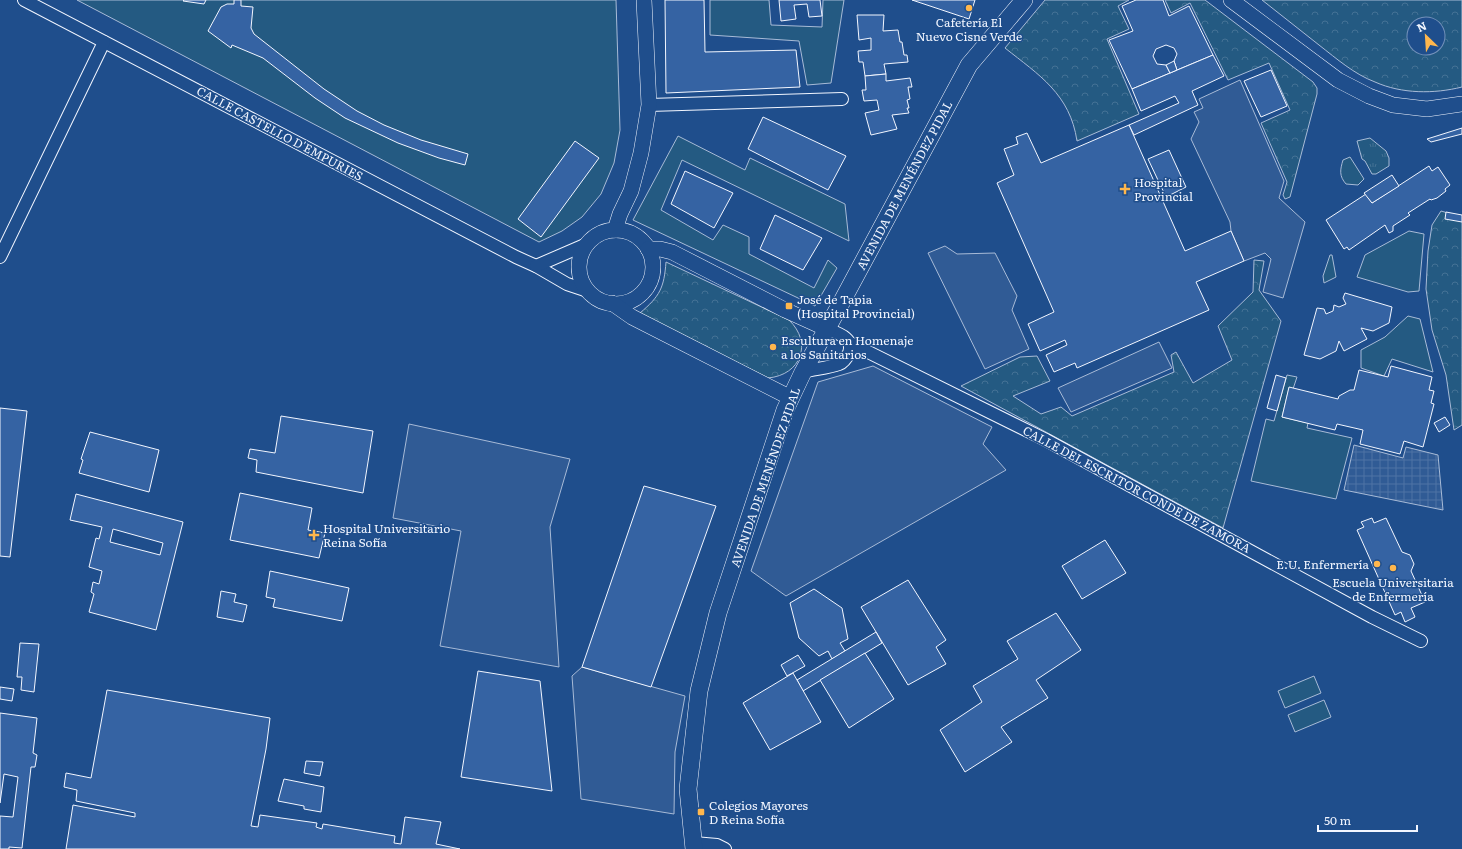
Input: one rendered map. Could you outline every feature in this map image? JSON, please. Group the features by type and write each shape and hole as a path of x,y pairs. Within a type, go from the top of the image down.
{"main road":[{"name":"AVENIDA DE MENÉNDEZ PIDAL","path":"694,846 688,789 699,691 718,613 744,530 780,426 802,372 827,329 969,66 1024,0"}],"street":[{"name":"CALLE CASTELLO D'EMPURIES","path":"24,0 516,257 536,266 567,284 588,291"},
{"path":"615,230 620,214 631,192 641,153 649,105 644,0"},
{"path":"1231,0 1338,80 1369,96 1393,105 1427,109 1462,104"},
{"path":"0,257 104,42"},
{"path":"649,105 842,99"},
{"path":"536,266 587,244 599,234 615,230 627,232 641,239 648,249 652,258 653,267 649,283 638,295 621,303 612,303 599,299 588,291 580,276 580,257 587,244"},
{"path":"648,249 660,249 672,252 785,310 827,329"},
{"path":"612,303 632,317 791,398"},
{"name":"CALLE DEL ESCRITOR CONDE DE ZAMORA","path":"827,329 847,338 850,343 1046,440 1372,617 1421,641"},
{"path":"802,372 840,364 848,355 850,343"},
{"name":"AVENIDA DE MENÉNDEZ PIDAL","path":"694,846 717,845 725,849"}],"green space":[{"path":"77,0 616,0 620,130 614,163 601,194 582,217 562,231 539,242"},
{"path":"710,0 769,0 771,25 822,27 823,0 844,0 831,83 807,85 799,41 710,35"},
{"path":"1045,0 1129,0 1118,6 1129,29 1107,39 1139,114 1077,141 1068,110 1060,98 1030,67 1005,48"},
{"path":"1165,0 1205,0 1313,82 1317,88 1317,94 1290,197 1285,199 1283,195 1287,182 1261,123 1290,110 1269,63 1228,80 1190,3 1171,13"},
{"path":"1262,0 1462,0 1462,87 1429,92 1407,91 1385,86 1367,79 1346,66"},
{"path":"678,136 745,170 750,158 845,204 849,241 682,160 661,210 713,240 723,225 749,237 749,254 814,288 828,260 837,268 815,306 633,220"},
{"path":"1370,138 1386,151 1389,158 1389,166 1376,174 1372,174 1365,161 1362,159 1357,141"},
{"path":"1350,157 1364,179 1358,185 1346,184 1341,176 1343,160"},
{"path":"1441,211 1462,217 1462,425 1454,430 1446,375 1432,330 1426,289 1428,251 1432,225"},
{"path":"1409,231 1424,234 1419,291 1408,292 1357,277 1365,255"},
{"path":"1330,255 1332,255 1336,277 1324,283 1323,276"},
{"path":"1254,260 1264,261 1259,290 1281,321 1223,528 961,386 1020,357 1037,356 1050,381 1013,396 1041,414 1061,407 1072,416 1174,372 1171,355 1176,352 1193,383 1232,360 1218,326 1253,292"},
{"path":"666,262 789,320 796,329 802,348 800,356 795,364 789,371 779,376 768,378 640,313 652,302 660,291 664,279"},
{"path":"1408,316 1420,319 1433,372 1392,359 1384,376 1361,368 1361,350 1385,337"},
{"path":"1287,375 1297,377 1293,389 1289,388 1282,417 1308,423 1307,428 1352,438 1336,499 1251,481 1266,419 1274,421"},
{"path":"1314,676 1321,693 1285,708 1278,691"},
{"path":"1324,700 1331,717 1295,732 1288,715"}],"shaded area":[{"path":"1240,80 1284,181 1279,198 1305,222 1283,298 1263,292 1271,259 1265,253 1244,261 1231,231 1230,222 1191,139 1199,122 1194,112 1203,108 1199,99"},
{"path":"945,246 957,254 995,253 1017,296 1012,310 1029,349 985,369 928,253"},
{"path":"1159,342 1172,368 1071,412 1058,388"},
{"path":"873,366 992,427 983,444 1006,470 786,596 751,571 818,382"},
{"path":"409,424 570,459 550,527 559,667 440,646 461,531 393,518"},
{"path":"1354,445 1403,458 1406,447 1438,455 1443,510 1344,490"},
{"path":"582,667 685,696 675,752 674,814 581,799 572,676"}],"building":[{"path":"206,0 204,4 183,1"},
{"path":"234,0 241,0 241,6 253,7 251,28 254,34 324,89 357,111 384,125 421,140 468,154 465,165 439,158 398,143 345,118 315,98 263,58 232,45 231,48 208,31 221,7 227,4 234,4"},
{"path":"665,0 704,0 705,52 796,50 800,87 666,93"},
{"path":"779,0 820,0 822,16 809,17 807,4 794,5 796,19 781,21"},
{"path":"912,0 975,0 969,19"},
{"path":"1136,0 1163,0 1169,16 1189,6 1213,55 1177,70 1174,61 1177,54 1174,48 1166,45 1156,49 1153,56 1157,64 1166,65 1170,73 1132,89 1109,40 1133,31 1122,6"},
{"path":"857,15 884,15 883,31 898,30 904,55 907,55 908,62 884,64 886,74 865,76 863,62 859,62 858,51 871,50 871,38 859,40"},
{"path":"1213,55 1224,76 1192,91 1198,105 1134,135 1129,125 1179,103 1175,96 1141,111 1132,89"},
{"path":"1174,61 1177,70 1170,73 1166,65"},
{"path":"1271,70 1287,106 1261,117 1244,81"},
{"path":"886,74 886,81 910,78 912,87 908,87 910,99 907,100 909,108 907,108 909,113 892,115 897,129 871,135 865,113 879,110 877,100 864,101 862,90 866,90 865,76"},
{"path":"763,117 846,156 828,190 748,149"},
{"path":"1129,125 1185,251 1231,231 1244,261 1196,282 1209,310 1077,368 1075,363 1054,372 1046,355 1067,345 1065,340 1040,351 1028,324 1054,312 997,183 1014,175 1004,149 1018,144 1016,137 1027,133 1041,163"},
{"path":"1462,128 1462,134 1431,142 1427,139"},
{"path":"575,141 599,158 541,237 518,219"},
{"path":"1169,150 1186,187 1166,197 1148,159"},
{"path":"1429,166 1432,171 1438,167 1450,185 1445,189 1446,191 1437,198 1430,199 1408,213 1410,215 1393,226 1393,231 1389,233 1385,225 1349,250 1347,247 1344,249 1326,220 1366,194 1372,203"},
{"path":"685,171 733,193 714,228 671,204"},
{"path":"1392,175 1399,186 1372,203 1364,193"},
{"path":"1446,212 1462,215 1462,222 1445,219"},
{"path":"775,215 822,238 803,270 760,249"},
{"path":"1345,293 1392,307 1389,323 1373,331 1361,328 1367,339 1344,351 1339,341 1336,351 1320,359 1304,355 1317,308 1324,309 1326,314 1333,311 1334,305 1339,307 1346,304 1343,298"},
{"path":"1391,366 1432,377 1429,390 1434,391 1431,403 1434,404 1423,447 1404,441 1400,454 1360,444 1363,430 1337,424 1335,430 1282,417 1289,387 1338,399 1339,396 1350,390 1354,390 1359,370 1388,377"},
{"path":"1276,375 1286,378 1277,411 1267,408"},
{"path":"0,408 27,411 10,557 0,556"},
{"path":"281,416 373,431 363,493 256,472 257,460 248,458 250,449 275,453"},
{"path":"1445,417 1450,425 1439,432 1434,423"},
{"path":"90,432 159,450 149,492 79,473 83,460 81,459"},
{"path":"644,486 716,506 651,687 582,667"},
{"path":"240,493 312,508 308,530 325,533 319,558 230,540"},
{"path":"76,494 183,522 156,630 89,612 94,594 91,592 93,582 99,584 102,571 89,567 96,538 99,539 102,527 70,520","holes":["113,529 163,543 160,555 110,542"]},
{"name":"Escuela Universitaria de Enfermería","path":"1372,518 1374,523 1386,518 1402,552 1410,555 1414,564 1411,571 1425,602 1411,608 1415,617 1405,622 1401,612 1395,615 1357,530 1364,527 1361,522"},
{"path":"1105,540 1126,573 1082,599 1062,566"},
{"path":"270,571 349,588 342,621 273,607 275,599 266,597"},
{"path":"908,580 946,640 936,647 946,664 908,685 861,607"},
{"path":"814,589 842,608 848,639 840,643 845,651 832,659 828,651 819,656 799,638 790,603"},
{"path":"221,591 236,594 234,602 247,605 243,622 217,617"},
{"path":"1056,613 1081,650 1036,680 1048,698 1001,727 1012,742 965,772 940,730 982,702 973,686 1018,659 1007,641"},
{"path":"876,632 882,643 803,691 797,680"},
{"path":"20,643 39,644 34,692 21,690 22,677 17,677"},
{"path":"865,653 894,699 849,728 820,680"},
{"path":"798,655 805,666 787,676 781,665"},
{"path":"478,671 540,681 552,791 461,777"},
{"path":"793,673 821,722 770,750 743,703"},
{"path":"0,687 14,689 12,701 0,699"},
{"path":"107,690 270,718 266,749 251,826 258,827 260,815 317,823 316,827 322,829 323,824 395,836 394,843 401,844 405,817 441,822 436,844 460,849 66,849 73,805 135,817 135,813 76,801 77,790 64,787 66,773 91,778"},
{"path":"0,713 37,718 33,753 37,755 35,767 31,767 22,848 9,847 9,849 0,849 0,816 13,817 18,777 4,774 0,803"},
{"path":"306,761 323,762 320,776 304,773"},
{"path":"284,779 324,787 321,812 304,809 304,806 278,801"}],"place":[{"name":"Cafetería El Nuevo Cisne Verde","path":"969,8"},
{"name":"Hospital Provincial","path":"1125,189"},
{"name":"José de Tapia (Hospital Provincial)","path":"789,306"},
{"name":"Escultura en Homenaje a los Sanitarios","path":"773,347"},
{"name":"Hospital Universitario Reina Sofía","path":"314,535"},
{"name":"E.U. Enfermería","path":"1377,564"},
{"name":"Escuela Universitaria de Enfermería","path":"1393,568"},
{"name":"Colegios Mayores D Reina Sofía","path":"701,812"}]}
